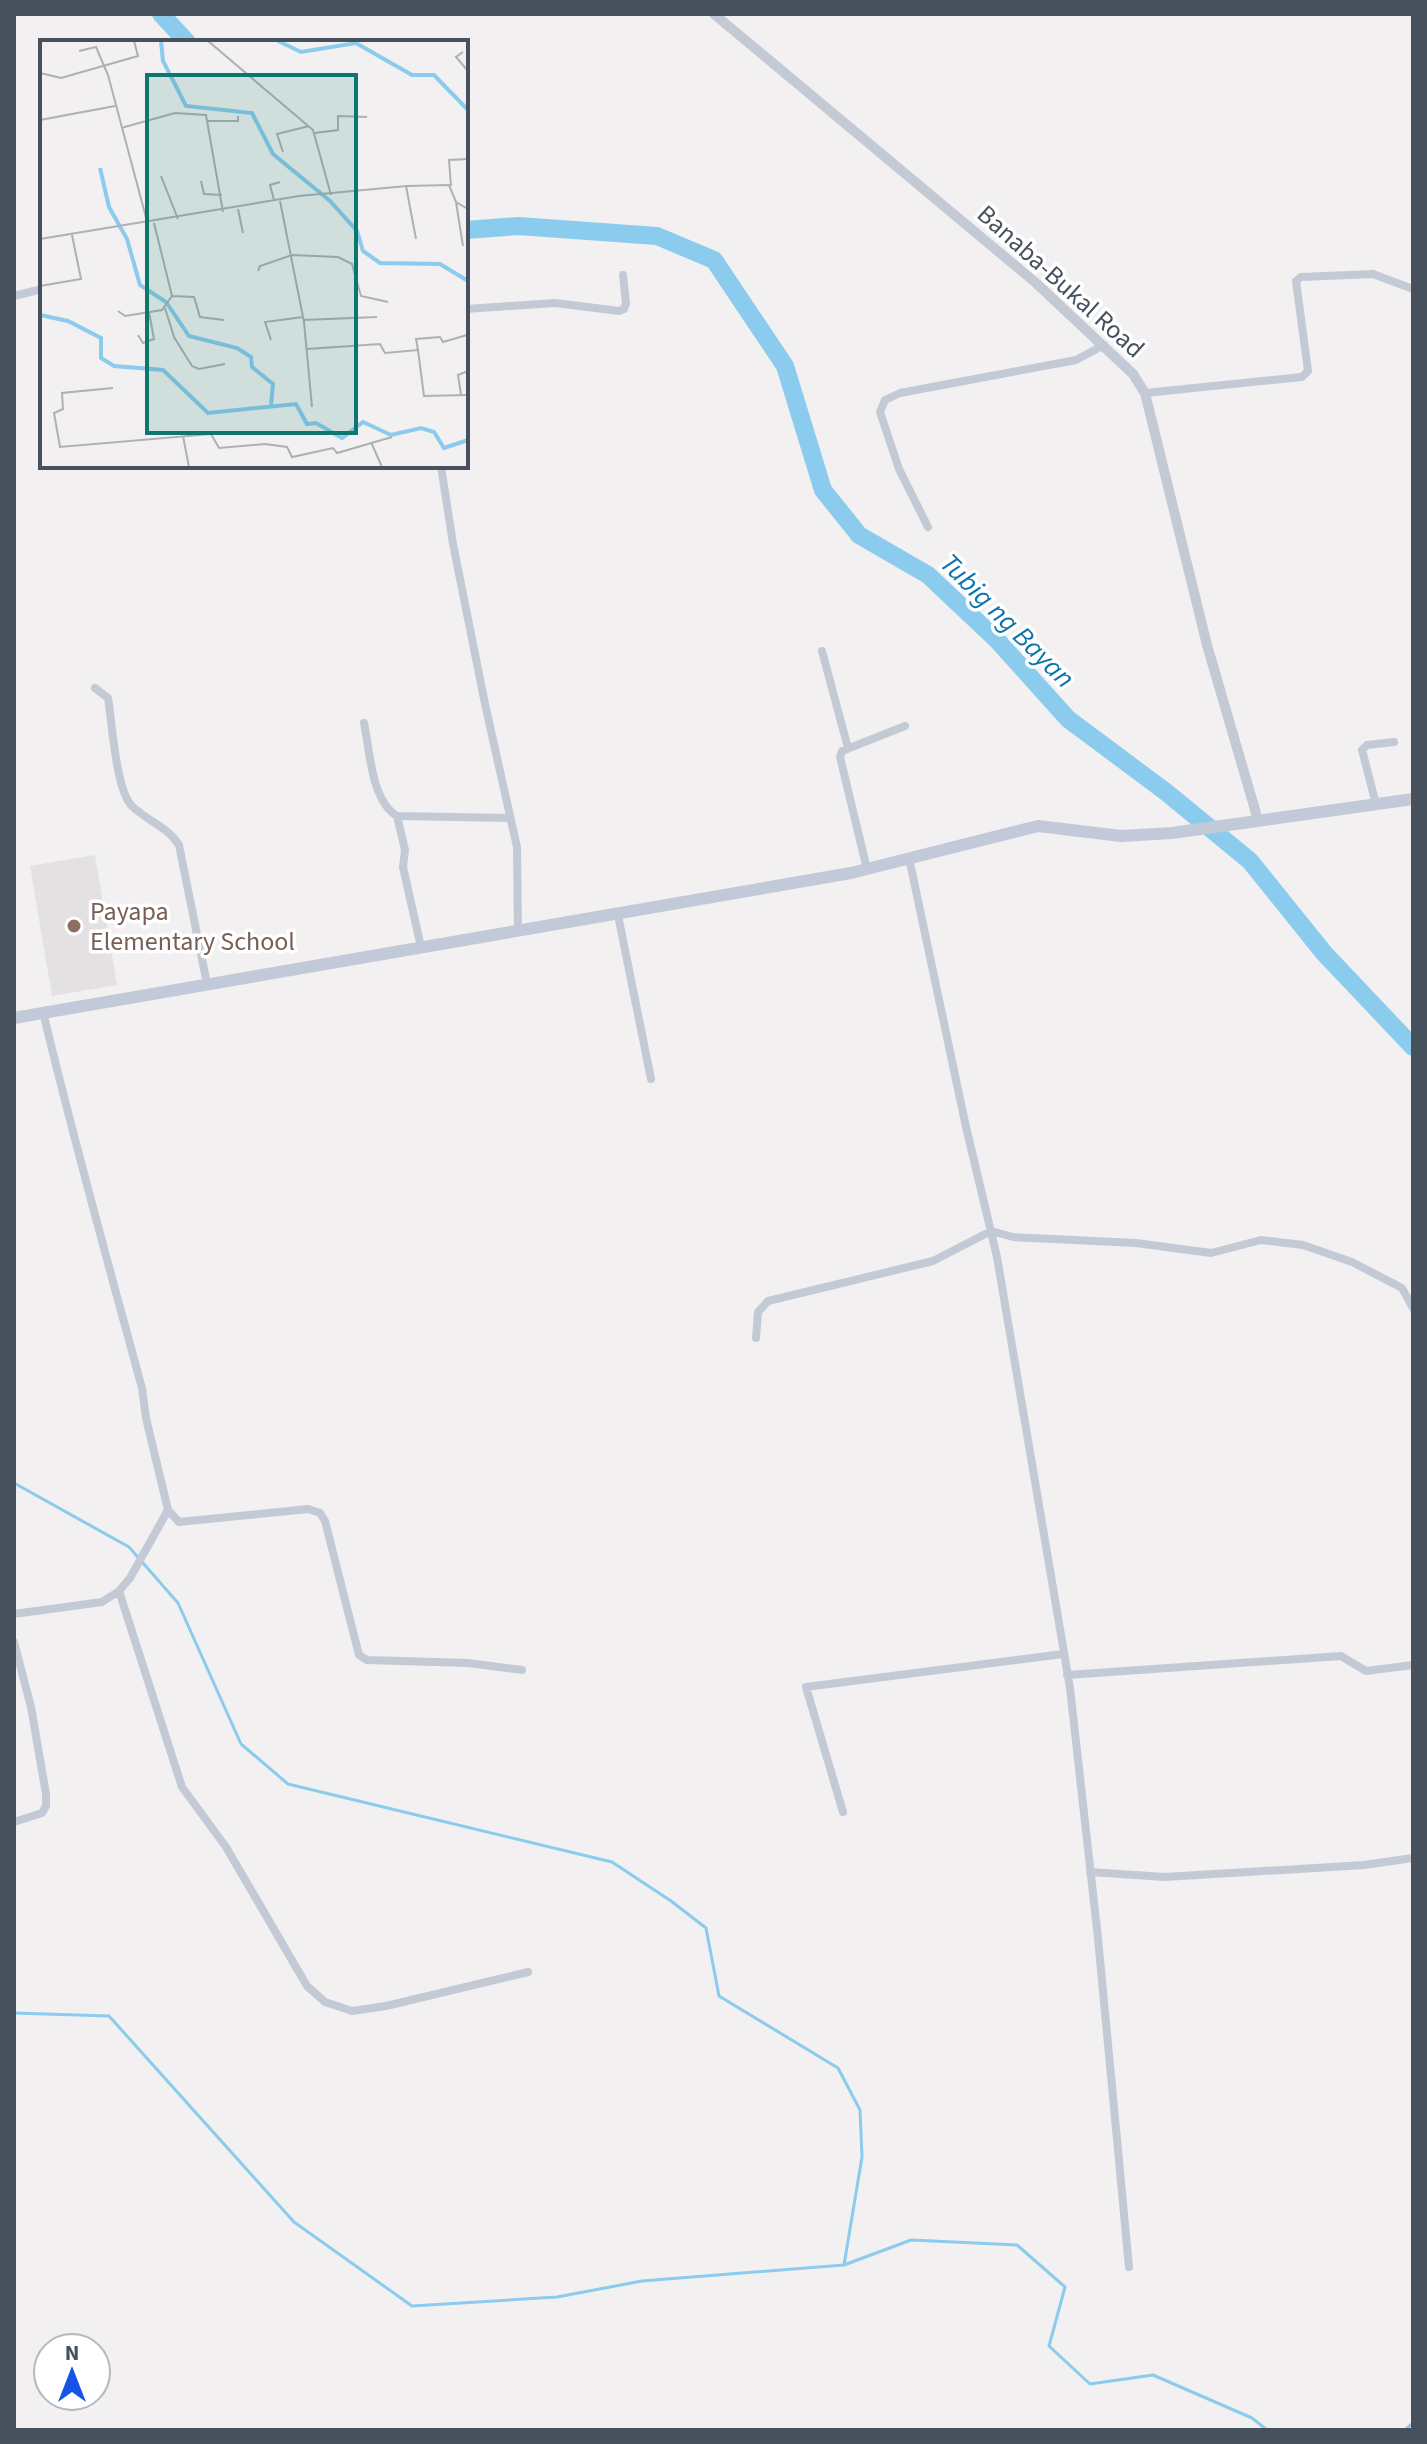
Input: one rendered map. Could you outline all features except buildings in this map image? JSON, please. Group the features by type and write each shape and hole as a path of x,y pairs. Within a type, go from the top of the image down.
{"main road":[{"path":"14,1018 618,915 867,869 1038,826 1121,836 1413,799"}],"street":[{"name":"Banaba-Bukal Road","path":"714,14 1018,267 1133,374 1145,393 1207,645 1258,820"},
{"path":"1145,393 1302,377 1308,371 1296,281 1301,277 1373,274 1413,289"},
{"path":"468,309 555,303 619,311 624,309 626,303 623,275"},
{"path":"14,296 40,290"},
{"path":"928,527 899,469 880,412 885,400 900,393 1076,360 1104,345"},
{"path":"441,468 453,544 517,847 518,932"},
{"path":"822,651 848,748"},
{"path":"95,688 108,698 122,789 131,805 173,835 179,845 207,984"},
{"path":"364,723 377,792 387,810 397,816 510,818"},
{"path":"867,869 840,757 842,751 848,748 905,726"},
{"path":"1376,804 1362,750 1367,745 1394,742"},
{"path":"397,816 405,850 403,867 421,947"},
{"path":"909,858 991,1231 1056,1602 1090,1872 1129,2267"},
{"path":"618,915 651,1079"},
{"path":"43,1012 76,1148 142,1388 168,1510 179,1522 308,1509 320,1513 325,1521 359,1655 367,1660 468,1663 522,1670"},
{"path":"756,1338 758,1312 768,1301 933,1261 991,1231 1013,1237 1136,1243 1211,1253 1261,1240 1303,1245 1352,1262 1402,1288 1413,1308"},
{"path":"14,1614 102,1602 119,1591 130,1578 168,1510"},
{"path":"119,1591 182,1787 226,1847 307,1986 325,2002 352,2011 386,2006 528,1972"},
{"path":"14,1642 31,1707 46,1806 42,1813 14,1822"},
{"path":"843,1812 806,1687 1063,1654"},
{"path":"1067,1675 1341,1656 1366,1671 1413,1665"},
{"path":"1090,1872 1165,1877 1364,1865 1413,1858"}],"shaded area":[{"name":"Payapa Elementary School","path":"95,855 117,985 52,996 30,866"}],"waterway":[{"name":"Tubig ng Bayan","path":"161,14 185,40"},
{"name":"Tubig ng Bayan","path":"468,230 518,226 657,236 714,260 785,366 823,490 859,535 928,575 997,640 1068,719 1166,792 1250,861 1324,953 1413,1047"},
{"path":"14,1483 129,1547 178,1603 241,1744 288,1784 612,1862 706,1928 719,1996 838,2068 860,2110 862,2157 844,2265"},
{"path":"14,2013 109,2016 294,2222 412,2306 557,2297 642,2281 844,2265 911,2240 1017,2245 1065,2287 1049,2346 1090,2384 1153,2375 1252,2418 1267,2430"},
{"path":"1405,2430 1413,2423"}],"place":[{"name":"Payapa Elementary School","path":"74,926"}]}
